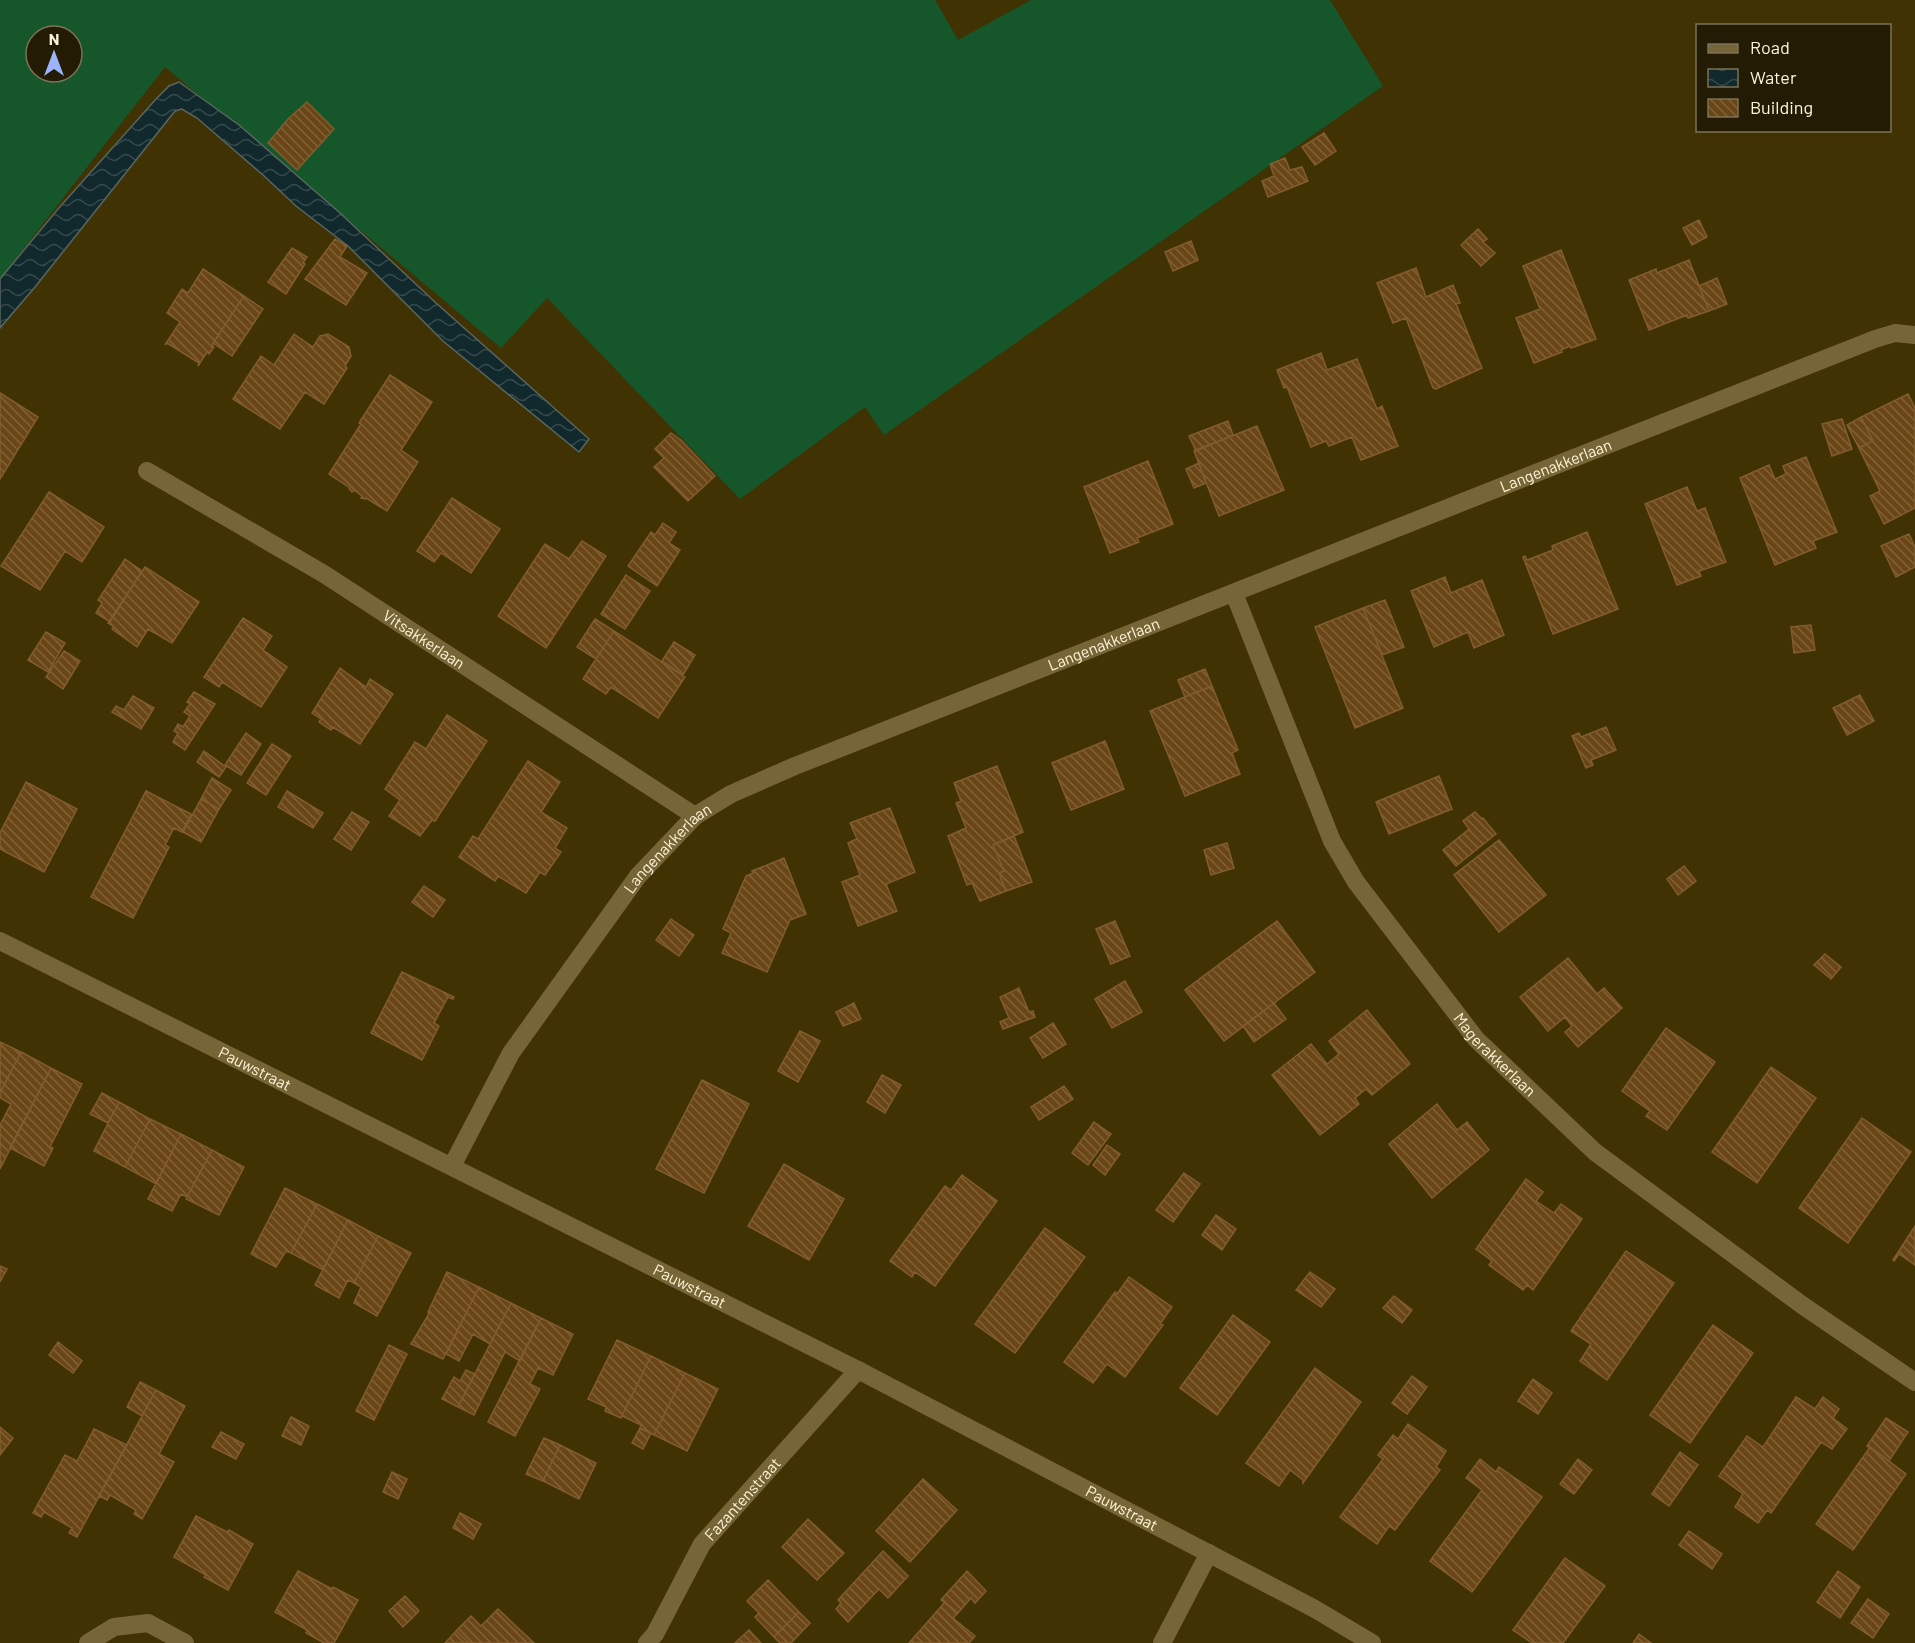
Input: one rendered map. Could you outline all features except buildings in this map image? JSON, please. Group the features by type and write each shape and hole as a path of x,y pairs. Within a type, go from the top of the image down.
{"street":[{"name":"Langenakkerlaan","path":"452,1166 511,1053 638,876 696,816 731,794 795,766 1875,339 1895,333 1915,334"},
{"name":"Vitsakkerlaan","path":"147,471 324,574 696,816"},
{"name":"Magerakkerlaan","path":"1234,593 1332,841 1356,882 1476,1039 1594,1152 1802,1305 1915,1382"},
{"name":"Pauwstraat","path":"0,941 858,1370 1315,1609 1372,1643"},
{"name":"Fazantenstraat","path":"646,1643 655,1634 702,1544 858,1370"},
{"path":"1162,1643 1209,1553"},
{"path":"88,1643 114,1627 148,1623 185,1643"}],"green space":[{"path":"0,0 935,0 958,40 1031,0 1330,0 1383,86 884,435 865,407 740,499 547,298 501,348 165,67 0,279"}],"water":[{"path":"179,82 239,125 340,213 436,303 589,439 579,452 443,341 348,246 296,206 197,118 182,109 175,111 0,328 0,279 58,209 156,99 169,86"}]}
